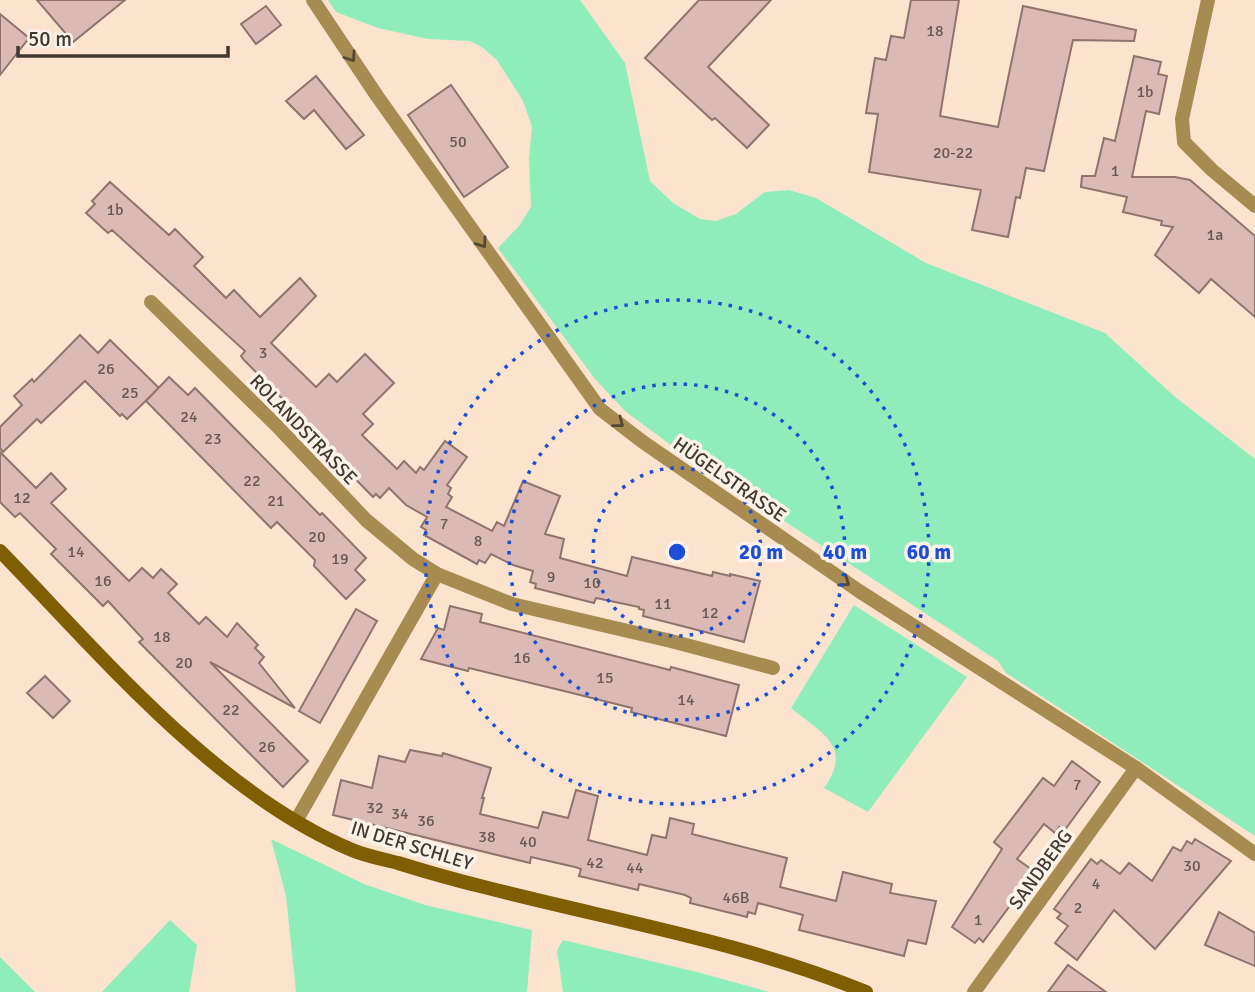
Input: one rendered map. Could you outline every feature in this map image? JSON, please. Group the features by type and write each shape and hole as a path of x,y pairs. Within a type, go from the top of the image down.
{"street":[{"name":"HÜGELSTRASSE","path":"313,0 377,96 600,409 643,442 859,591 1136,768 1255,855"},
{"path":"1208,0 1182,119 1184,142 1255,206"},
{"name":"ROLANDSTRASSE","path":"151,302 280,429 366,520 413,559 437,574 512,604 773,668"},
{"name":"IN DER SCHLEY","path":"0,551 151,706 232,778 296,821 353,851 554,905 730,947 866,992"},
{"path":"296,821 437,574"},
{"name":"SANDBERG","path":"974,992 1136,768"}],"green space":[{"path":"328,0 580,0 625,63 650,181 673,203 700,219 716,221 736,214 765,192 789,190 816,198 926,263 1105,333 1174,396 1255,459 1255,836 1006,673 998,661 691,460 625,411 595,379 498,248 519,226 531,207 529,158 532,127 523,101 497,60 470,41 428,39 378,28 336,12"},
{"path":"854,605 967,677 868,812 824,788 836,761 835,751 823,733 791,708"},
{"path":"271,839 364,884 425,905 532,930 527,992 296,992 286,896"},
{"path":"170,920 197,945 189,992 102,992"},
{"path":"563,940 769,992 563,992 557,950"},
{"path":"0,957 35,992 0,992"}],"building":[{"path":"37,0 125,0 73,42"},
{"path":"699,0 771,0 708,67 769,125 747,148 715,118 712,120 645,58"},
{"path":"911,0 959,0 940,116 998,127 1023,6 1136,30 1134,41 1073,40 1044,171 1026,168 1020,198 1016,197 1008,237 972,230 981,190 869,172 878,114 866,113 875,58 886,60 891,36 904,38"},
{"path":"266,6 281,25 256,44 241,24"},
{"path":"0,14 29,38 0,75"},
{"path":"1134,56 1161,62 1158,74 1167,76 1159,114 1146,111 1132,177 1175,177 1190,180 1255,236 1255,317 1211,279 1199,293 1155,255 1173,227 1161,225 1162,221 1123,212 1127,197 1081,187 1082,176 1095,176 1104,138 1115,141"},
{"path":"316,76 364,135 346,149 314,110 304,119 286,101"},
{"path":"451,85 508,167 464,197 408,115"},
{"path":"110,182 169,235 175,229 203,257 194,266 226,298 234,290 260,317 300,278 316,296 271,343 316,387 329,374 337,382 365,354 394,383 363,414 373,424 362,435 397,469 404,461 416,473 420,467 424,470 445,441 467,457 447,485 451,488 448,494 452,497 446,507 492,531 497,522 504,526 523,481 560,496 545,534 564,539 560,558 627,576 632,557 712,576 713,572 760,581 744,642 643,616 644,610 639,607 596,598 594,603 535,588 536,584 530,582 533,571 491,554 485,563 479,560 477,564 424,535 426,530 421,527 427,517 406,505 389,488 380,498 376,494 373,497 330,453 333,450 244,360 241,356 245,351 112,230 108,233 86,213 95,204 92,201"},
{"path":"80,335 98,353 110,340 159,388 127,419 122,414 120,416 85,381 41,423 37,419 3,452 0,448 0,427 22,405 14,396 32,379 34,382"},
{"path":"169,377 188,395 195,388 366,558 355,570 365,580 346,599 314,566 315,560 277,522 271,528 146,401"},
{"path":"0,452 36,488 51,473 66,489 51,503 129,581 142,568 153,578 161,569 177,584 168,593 199,624 206,617 227,637 237,623 258,645 255,648 264,657 259,663 295,708 210,662 308,761 283,787 139,642 143,639 108,601 103,606 51,554 56,549 20,513 15,517 0,502"},
{"path":"450,606 482,614 480,622 739,685 726,736 631,712 632,708 421,659 438,628 444,630"},
{"path":"356,609 377,621 320,723 299,711"},
{"path":"45,676 70,701 53,718 27,693"},
{"path":"410,750 442,756 443,753 491,768 480,814 538,828 543,812 568,818 576,790 598,796 588,840 647,855 652,835 666,838 670,818 694,824 692,834 787,858 780,887 836,901 843,872 892,884 890,893 936,901 926,944 908,940 904,956 799,930 803,915 758,903 755,914 748,912 747,917 690,903 691,898 685,895 639,884 638,890 579,876 581,869 575,867 531,857 530,863 333,815 341,780 372,788 379,756 405,762"},
{"path":"1072,761 1100,782 1064,831 1059,827 1055,833 1044,824 1017,859 1035,872 983,942 979,938 975,943 952,927 1002,849 994,842 1043,778 1054,786"},
{"path":"1195,839 1231,861 1155,949 1114,910 1077,960 1055,943 1068,926 1057,918 1061,914 1054,909 1091,859 1097,864 1101,860 1120,874 1129,863 1152,881 1173,847 1181,851 1187,841 1192,844"},
{"path":"1219,912 1255,933 1255,966 1205,945"},
{"path":"1068,965 1106,992 1048,992"}]}
